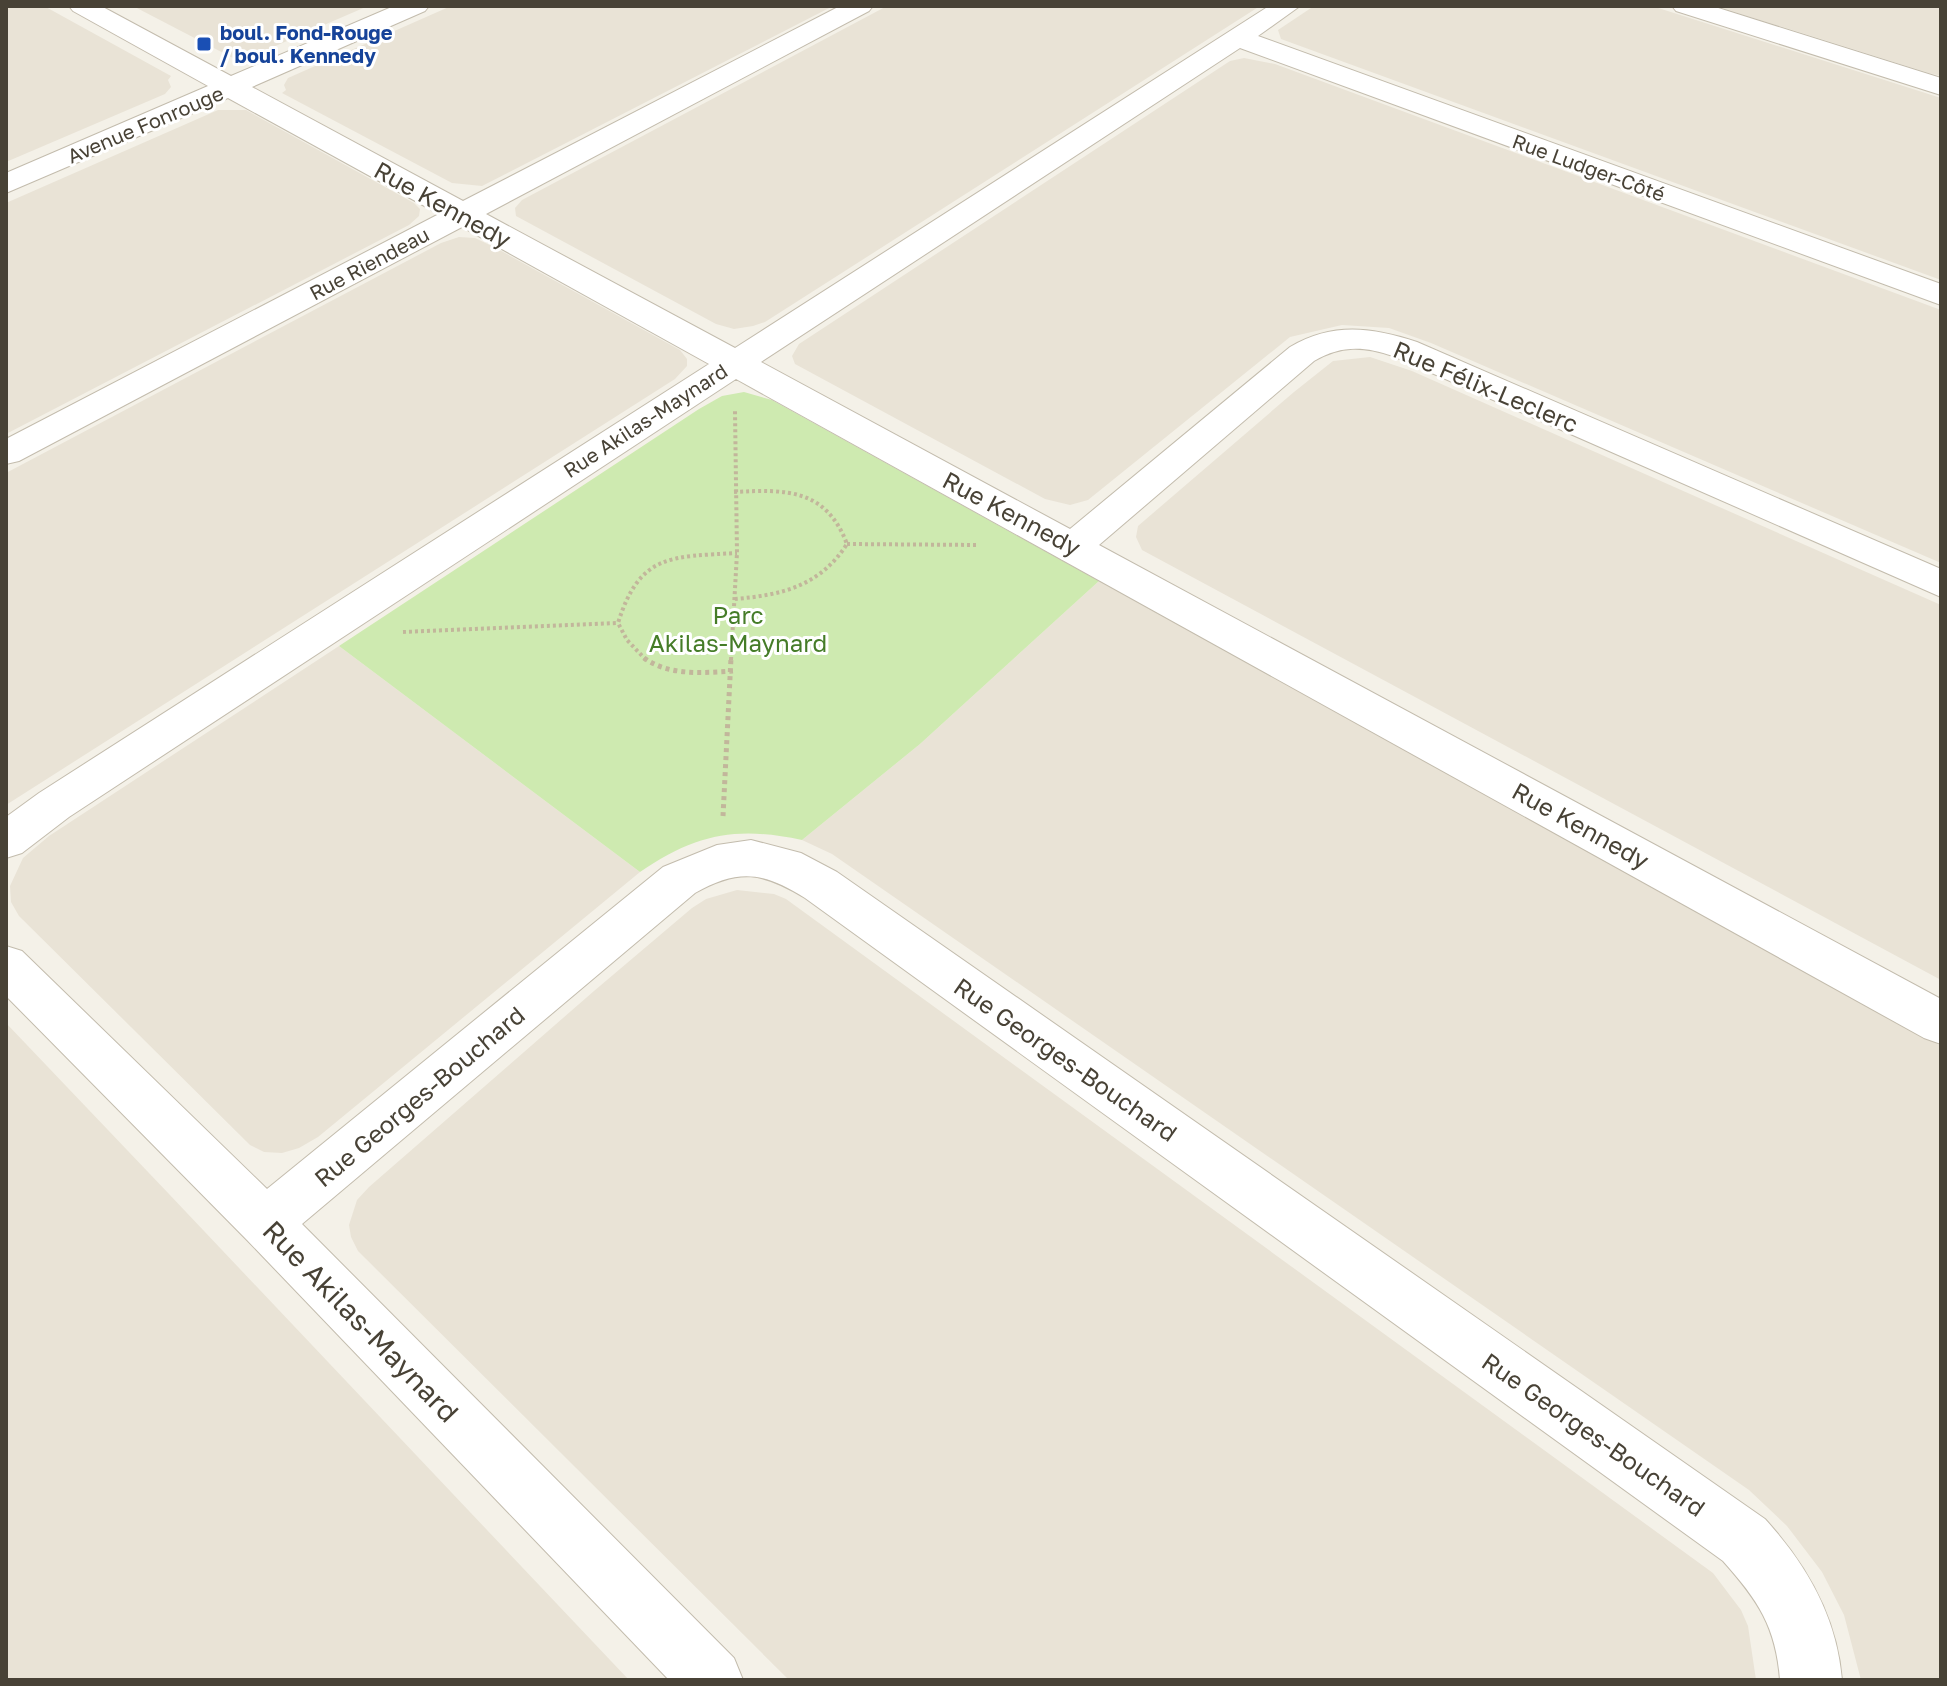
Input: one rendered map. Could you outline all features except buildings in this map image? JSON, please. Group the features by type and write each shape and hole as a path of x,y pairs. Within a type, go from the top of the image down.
{"street":[{"name":"Rue Kennedy","path":"82,6 1941,1023"},
{"name":"Avenue Fonrouge","path":"6,184 416,6"},
{"name":"Rue Riendeau","path":"6,453 860,6"},
{"name":"Rue Akilas-Maynard","path":"6,841 54,805 1287,6"},
{"path":"1685,6 1941,87"},
{"name":"Rue Ludger-Côté","path":"1238,38 1941,295"},
{"name":"Rue Félix-Leclerc","path":"1074,546 1302,354 1321,343 1354,336 1405,349 1941,584"},
{"name":"Rue Georges-Bouchard","path":"265,1223 679,880 705,865 721,861 767,858 783,862 821,885 1744,1540 1786,1591 1799,1619 1810,1657 1811,1680"},
{"name":"Rue Akilas-Maynard","path":"6,965 265,1223 712,1680"}],"path":[{"path":"721,861 737,553 734,362"},
{"path":"734,492 794,492 811,498 830,511 842,525 847,544"},
{"path":"847,544 983,545"},
{"path":"735,599 781,594 802,588 823,575 847,544"},
{"path":"733,671 697,674 664,670 635,654 618,623 631,587 647,570 676,559 737,553"},
{"path":"402,632 618,623"}],"shaded area":[{"path":"6,6 44,6 171,76 168,80 171,87 165,94 6,162"},
{"path":"133,6 368,6 250,57 233,58"},
{"path":"451,6 833,6 482,186 452,183 282,93 286,90 284,85 288,78"},
{"path":"887,6 1260,6 765,322 753,326 734,329 716,324 516,216 515,208 522,200"},
{"path":"1314,6 1652,6 1941,98 1941,280 1281,39 1278,30"},
{"path":"1716,6 1941,6 1941,76 1929,73"},
{"path":"1244,58 1275,64 1941,310 1941,563 1431,343 1389,328 1342,325 1290,337 1088,500 1070,505 1045,499 795,364 792,356 799,344 1230,61"},
{"path":"218,110 246,110 414,203 420,209 419,216 409,225 6,434 6,203"},
{"path":"459,237 475,238 496,248 680,350 687,359 687,366 675,379 6,805 6,473 441,243"},
{"path":"1370,357 1412,371 1941,605 1941,980 1142,550 1136,537 1138,526 1294,392 1333,361"},
{"path":"1099,581 1941,1046 1941,1680 1861,1680 1844,1615 1822,1572 1787,1526 1749,1490 832,854 802,840 920,744"},
{"path":"339,646 640,872 318,1137 282,1153 264,1152 250,1145 19,916 11,902 10,886 23,858 49,836"},
{"path":"737,890 774,894 786,899 1713,1573 1741,1610 1748,1626 1756,1680 789,1680 358,1251 349,1225 357,1200 369,1187 594,991 692,908 706,899"},
{"path":"6,1023 169,1194 629,1680 6,1680"}],"green space":[{"name":"Parc Akilas-Maynard","path":"744,392 772,400 1099,581 920,744 802,840 757,834 717,836 680,849 640,872 339,646 699,409 722,396"}],"place":[{"name":"boul. Fond-Rouge / boul. Kennedy","path":"204,44"}]}
